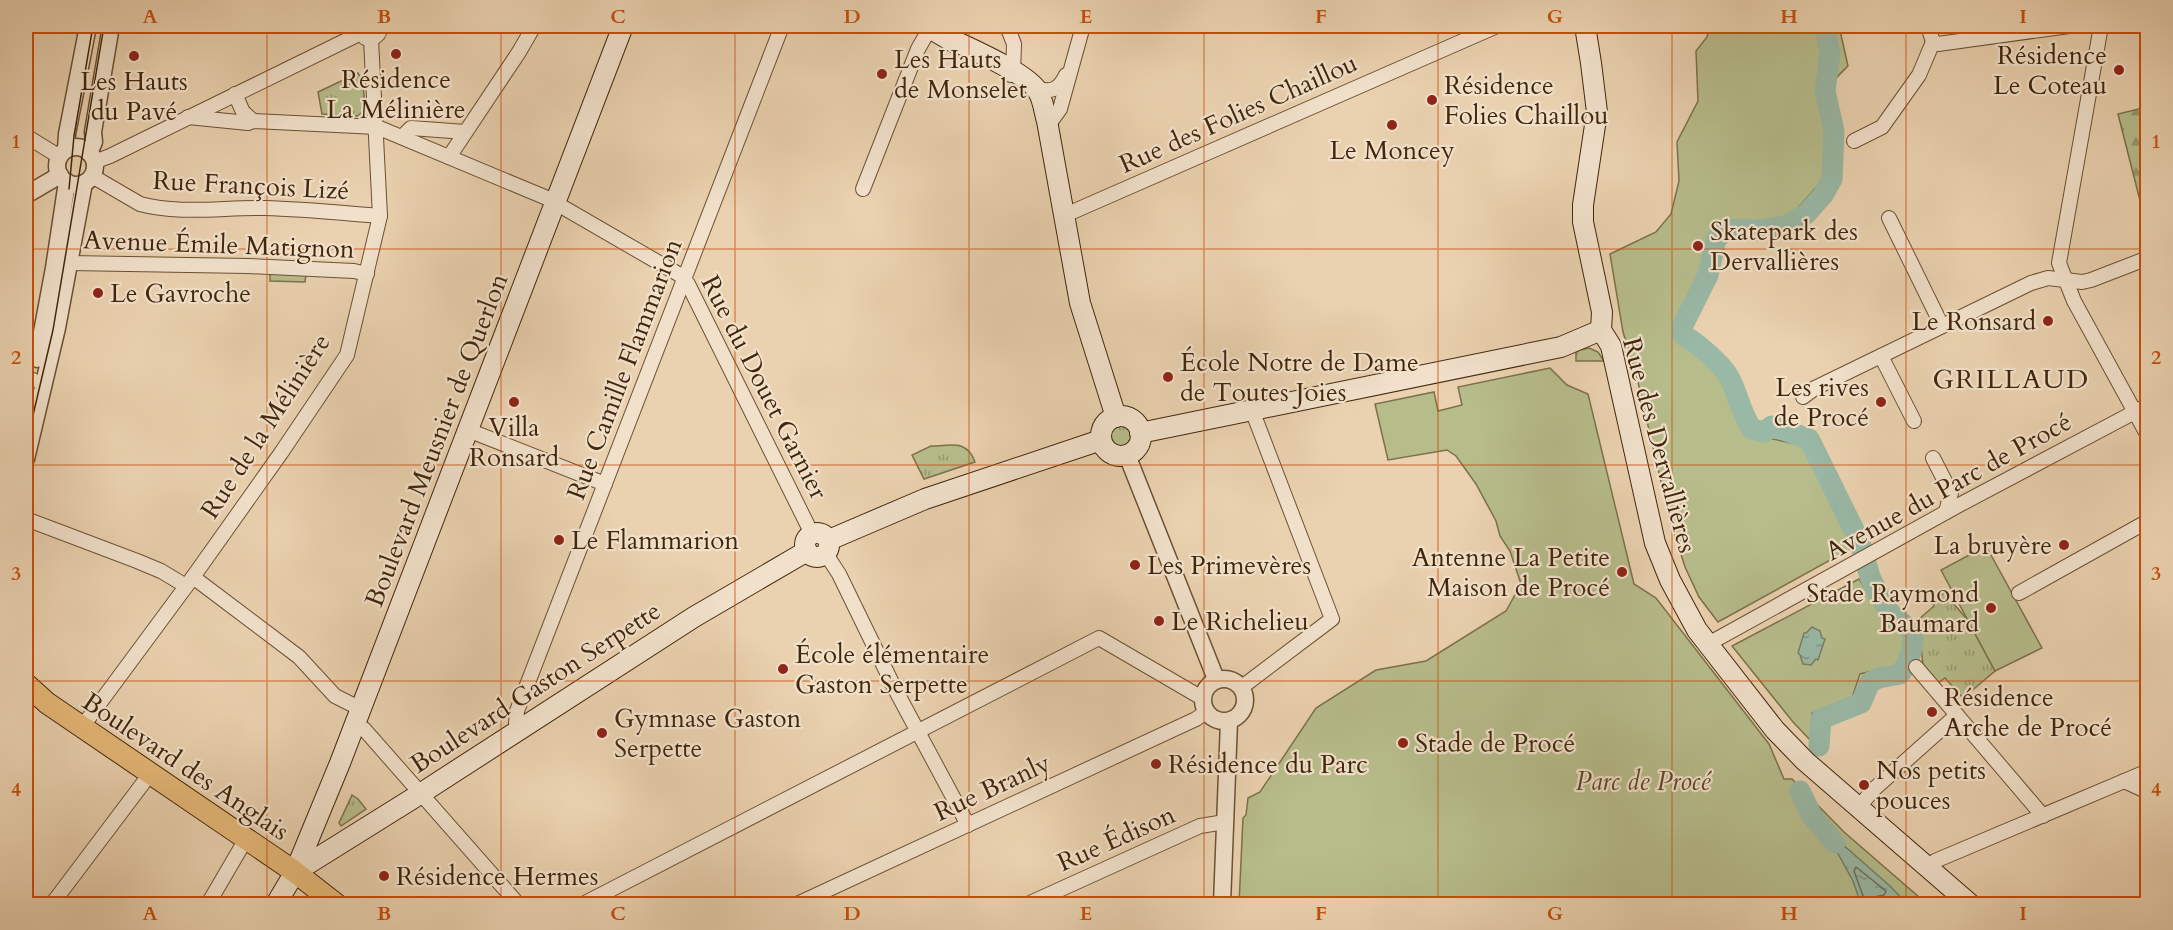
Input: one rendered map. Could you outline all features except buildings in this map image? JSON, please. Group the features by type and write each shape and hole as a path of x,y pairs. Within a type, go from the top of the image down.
{"main road":[{"name":"Boulevard Meusnier de Querlon","path":"276,904 295,872 358,717 623,26"},
{"name":"Rue des Dervallières","path":"1585,26 1592,63 1597,112 1583,205 1583,222 1602,312 1601,330 1611,346 1655,543 1670,580 1688,615 1708,644 1775,730 1805,761 1970,904"},
{"path":"934,30 1008,69 1041,92 1080,303 1116,417"},
{"path":"1140,434 1561,347 1601,330"},
{"path":"1116,417 1132,420 1138,426 1140,434 1137,447 1127,455 1120,456 1111,453 1101,440 1105,425 1116,417"},
{"name":"Boulevard Gaston Serpette","path":"295,872 719,601 818,545 926,499 1101,440"},
{"name":"Boulevard des Anglais","path":"26,684 47,703 295,872 336,904"},
{"name":"Boulevard des Anglais","path":"26,693 47,703"},
{"name":"Boulevard des Anglais","path":"295,872 350,904"}],"street":[{"path":"81,172 57,164 63,154 88,26"},
{"path":"26,411 29,379 54,268 81,172 94,142 93,132 111,26"},
{"path":"26,195 81,172 188,117 364,32 378,35 379,26"},
{"path":"449,157 534,26"},
{"name":"Rue Camille Flammarion","path":"518,730 517,711 782,26"},
{"path":"1007,26 1014,41 1008,69"},
{"path":"1047,121 1052,120 1060,109 1083,26"},
{"name":"Rue des Folies Chaillou","path":"1063,216 1497,26"},
{"path":"1854,141 1882,126 1919,75 1933,42 1928,26"},
{"path":"1933,42 1946,44 2069,26"},
{"path":"2101,26 2058,262 2074,302 2148,436"},
{"path":"863,189 918,49 934,30"},
{"name":"Rue de la Mélinière","path":"82,727 281,453 348,355 381,216 377,127 364,32"},
{"path":"1041,92 1053,91 1062,83 1074,56"},
{"path":"235,94 243,111 253,121"},
{"name":"Rue du Douet Garnier","path":"188,117 248,123 253,121 377,127 556,202 685,279 818,545 839,574 917,731 968,825"},
{"path":"402,137 411,128 465,132"},
{"path":"26,136 63,154 78,148 81,172 69,263 57,328 26,459"},
{"name":"Rue François Lizé","path":"81,172 140,204 148,206 185,210 264,208 381,216"},
{"path":"1889,218 1942,326"},
{"path":"1803,397 1815,388 2031,283 2048,278 2064,278 2082,282 2148,258"},
{"name":"Avenue Émile Matignon","path":"69,263 248,266 354,271 367,274"},
{"path":"1881,356 1914,421"},
{"name":"Avenue du Parc de Procé","path":"1708,644 2148,405"},
{"path":"1242,687 1322,629 1332,619 1252,410"},
{"path":"468,430 605,484"},
{"path":"1127,455 1216,679"},
{"path":"1933,458 1951,493 1946,513"},
{"path":"26,519 189,581 300,657 335,696 358,717 364,729 518,904"},
{"path":"2019,593 2148,521"},
{"path":"583,904 1099,638 1204,705 1219,721 1229,721 1239,715 1245,706 1245,695 1242,687 1231,679 1216,679 1206,688 1204,705"},
{"path":"1916,667 2043,816"},
{"name":"Rue Branly","path":"797,904 1196,719 1204,705"},
{"path":"1859,807 1873,790 1957,715"},
{"path":"1222,904 1229,721"},
{"path":"1929,869 1935,861 2148,771"},
{"path":"52,904 150,774"},
{"path":"2124,781 2148,792"},
{"name":"Rue Édison","path":"1028,904 1200,826 1225,822"},
{"path":"208,904 246,839"}],"green space":[{"path":"1709,26 1839,26 1848,66 1831,84 1827,93 1830,172 1787,220 1740,224 1720,229 1712,246 1704,274 1680,319 1675,335 1694,344 1723,375 1744,429 1759,436 1805,446 1854,547 1718,622 1699,597 1685,567 1669,516 1637,378 1623,332 1610,254 1656,232 1671,214 1679,181 1677,142 1698,101 1696,51 1707,37"},
{"path":"358,73 363,82 365,109 358,116 322,114 318,92"},
{"path":"2148,107 2147,228 2118,114"},
{"path":"270,272 306,274 305,282 270,281"},
{"path":"1589,348 1598,352 1604,361 1576,361 1576,351"},
{"name":"Parc de Procé","path":"1550,368 1567,385 1588,394 1634,584 1656,598 1769,744 1784,779 1792,779 1844,832 1927,904 1239,904 1243,818 1246,815 1248,798 1260,792 1316,708 1376,670 1426,661 1506,611 1521,584 1510,551 1500,536 1496,521 1476,484 1456,456 1447,450 1388,460 1375,404 1434,392 1438,411 1462,405 1458,387"},
{"path":"1121,424 1129,428 1133,436 1129,444 1121,448 1113,444 1109,436 1113,428"},
{"path":"957,445 963,447 972,455 975,462 924,479 912,455 931,446"},
{"name":"Stade Raymond Baumard","path":"1986,546 2042,648 1995,671 1941,570"},
{"path":"1859,579 1883,615 1907,635 1899,665 1860,674 1852,698 1812,713 1811,741 1732,646"},
{"path":"1944,593 1967,619 1995,671 1963,698 1945,678 1937,684 1923,667 1919,619 1934,606 1933,602"},
{"path":"352,795 366,809 341,826 339,823"}],"water":[{"path":"1812,627 1820,631 1822,638 1825,639 1818,660 1816,659 1811,665 1803,664 1798,653 1804,633"},
{"path":"1816,821 1890,886 1907,904 1885,904 1877,898 1879,904 1861,904 1853,881 1837,852 1810,825"}],"waterway":[{"path":"1819,746 1821,719 1861,703 1870,682 1900,674 1911,654 1912,631 1891,614 1879,595 1870,577 1860,542 1809,439 1772,426 1764,432 1752,429 1726,372 1708,354 1683,335 1682,327 1708,275 1716,239 1732,229 1759,230 1786,226 1806,214 1823,195 1832,179 1834,131 1825,91 1830,53 1824,26"},
{"path":"1800,791 1812,816 1835,843"}],"tram line":[{"path":"69,189 74,136 93,26"},
{"path":"26,445 53,330 104,26"}],"place":[{"name":"Résidence La Mélinière","path":"396,54"},
{"name":"Les Hauts du Pavé","path":"134,56"},
{"name":"Résidence Le Coteau","path":"2119,70"},
{"name":"Les Hauts de Monselet","path":"882,74"},
{"name":"Résidence Folies Chaillou","path":"1432,100"},
{"name":"Le Moncey","path":"1392,125"},
{"name":"Skatepark des Dervallières","path":"1698,246"},
{"name":"Le Gavroche","path":"98,293"},
{"name":"Le Ronsard","path":"2048,321"},
{"name":"École Notre de Dame de Toutes Joies","path":"1168,377"},
{"name":"Villa Ronsard","path":"514,402"},
{"name":"Les rives de Procé","path":"1881,402"},
{"name":"Le Flammarion","path":"559,540"},
{"name":"La bruyère","path":"2064,545"},
{"name":"Les Primevères","path":"1135,565"},
{"name":"Antenne La Petite Maison de Procé","path":"1622,572"},
{"name":"Stade Raymond Baumard","path":"1991,608"},
{"name":"Le Richelieu","path":"1159,621"},
{"name":"École élémentaire Gaston Serpette","path":"783,669"},
{"name":"Résidence Arche de Procé","path":"1932,712"},
{"name":"Gymnase Gaston Serpette","path":"602,733"},
{"name":"Stade de Procé","path":"1403,743"},
{"name":"Résidence du Parc","path":"1156,764"},
{"name":"Nos petits pouces","path":"1864,785"},
{"name":"Résidence Hermes","path":"384,876"}],"district":[{"name":"GRILLAUD","path":"2011,379"}]}
